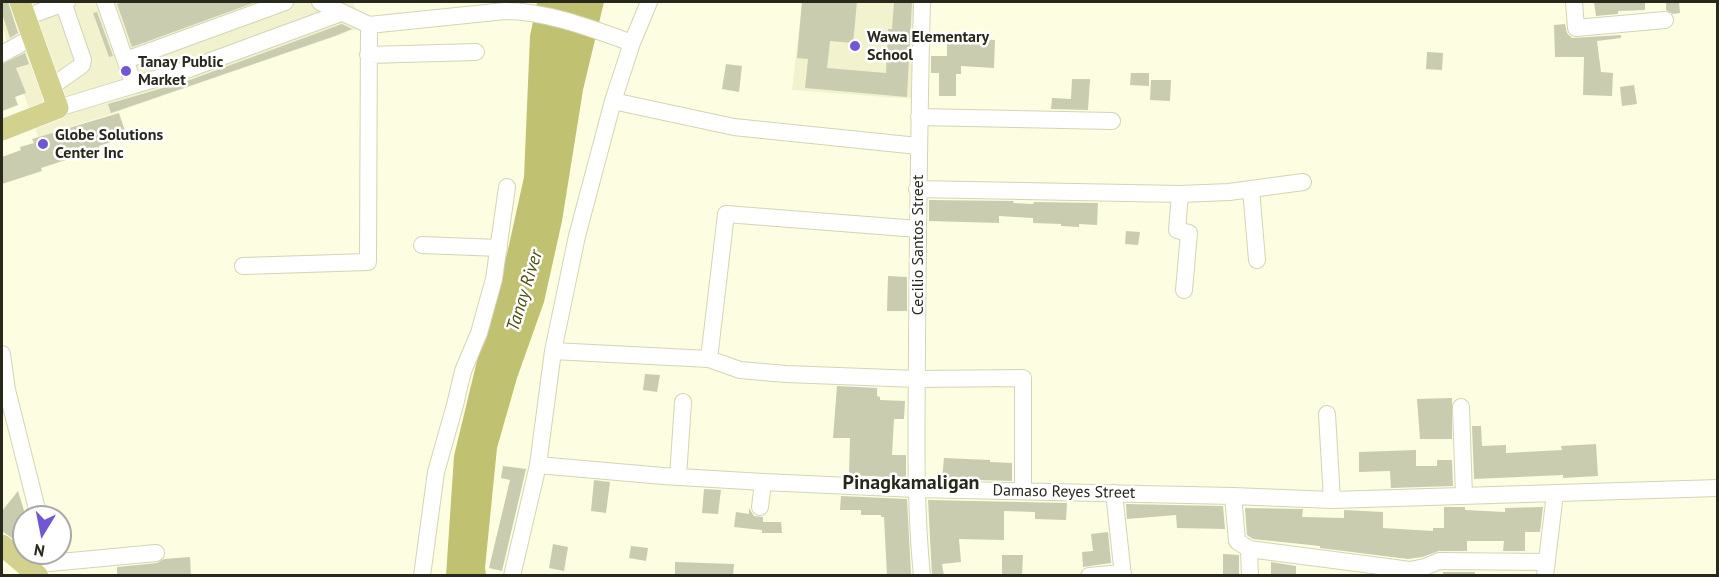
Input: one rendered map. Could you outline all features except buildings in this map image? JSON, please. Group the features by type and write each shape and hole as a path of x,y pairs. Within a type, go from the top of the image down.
{"main road":[{"path":"2,130 58,108 26,18"},
{"path":"4,550 46,567"}],"street":[{"path":"2,54 26,18 64,2 82,65 51,87"},
{"path":"105,2 134,85"},
{"path":"126,60 285,2"},
{"path":"320,2 369,25 525,11 632,43"},
{"path":"512,576 538,465 553,351 577,236 613,101 632,43 649,2"},
{"name":"Cecilio Santos Street","path":"922,2 917,189 916,489 922,576"},
{"path":"1574,2 1576,28 1665,20"},
{"path":"58,108 186,70 341,13"},
{"path":"243,266 368,262 369,25"},
{"path":"369,55 476,52"},
{"path":"613,101 734,127 918,146"},
{"path":"919,117 1113,121"},
{"path":"917,189 1180,194 1251,189 1302,182"},
{"path":"422,576 436,472 463,371 479,333 494,279 507,187"},
{"path":"1251,189 1257,260"},
{"path":"1180,194 1177,230 1189,233 1184,290"},
{"path":"709,359 726,214 918,230"},
{"path":"422,244 499,248"},
{"path":"553,351 709,359 740,370 786,374 917,379 1023,378 1023,491"},
{"path":"2,354 8,390 36,505"},
{"path":"678,477 683,402"},
{"path":"1461,407 1464,496"},
{"path":"1327,414 1332,500"},
{"name":"Damaso Reyes Street","path":"538,465 678,477 916,489 1332,500 1718,488"},
{"path":"760,507 763,482"},
{"path":"1089,576 1123,574 1114,493"},
{"path":"1233,496 1238,541 1249,549 1425,571 1439,561 1546,569 1555,494"},
{"path":"1249,549 1250,576"},
{"path":"46,567 156,553"}],"shaded area":[{"name":"Tanay Public Market","path":"2,2 353,2 362,27 38,137 2,26"},
{"name":"Wawa Elementary School","path":"802,2 916,2 912,99 792,90"}],"water":[{"name":"Tanay River","path":"537,2 604,2 583,90 562,221 544,302 517,378 497,448 486,575 446,576 454,456 482,340 507,254 524,177 530,36"}],"place":[{"name":"Wawa Elementary School","path":"855,46"},
{"name":"Tanay Public Market","path":"126,71"},
{"name":"Globe Solutions Center Inc","path":"43,144"}],"district":[{"name":"Pinagkamaligan","path":"911,483"}]}
